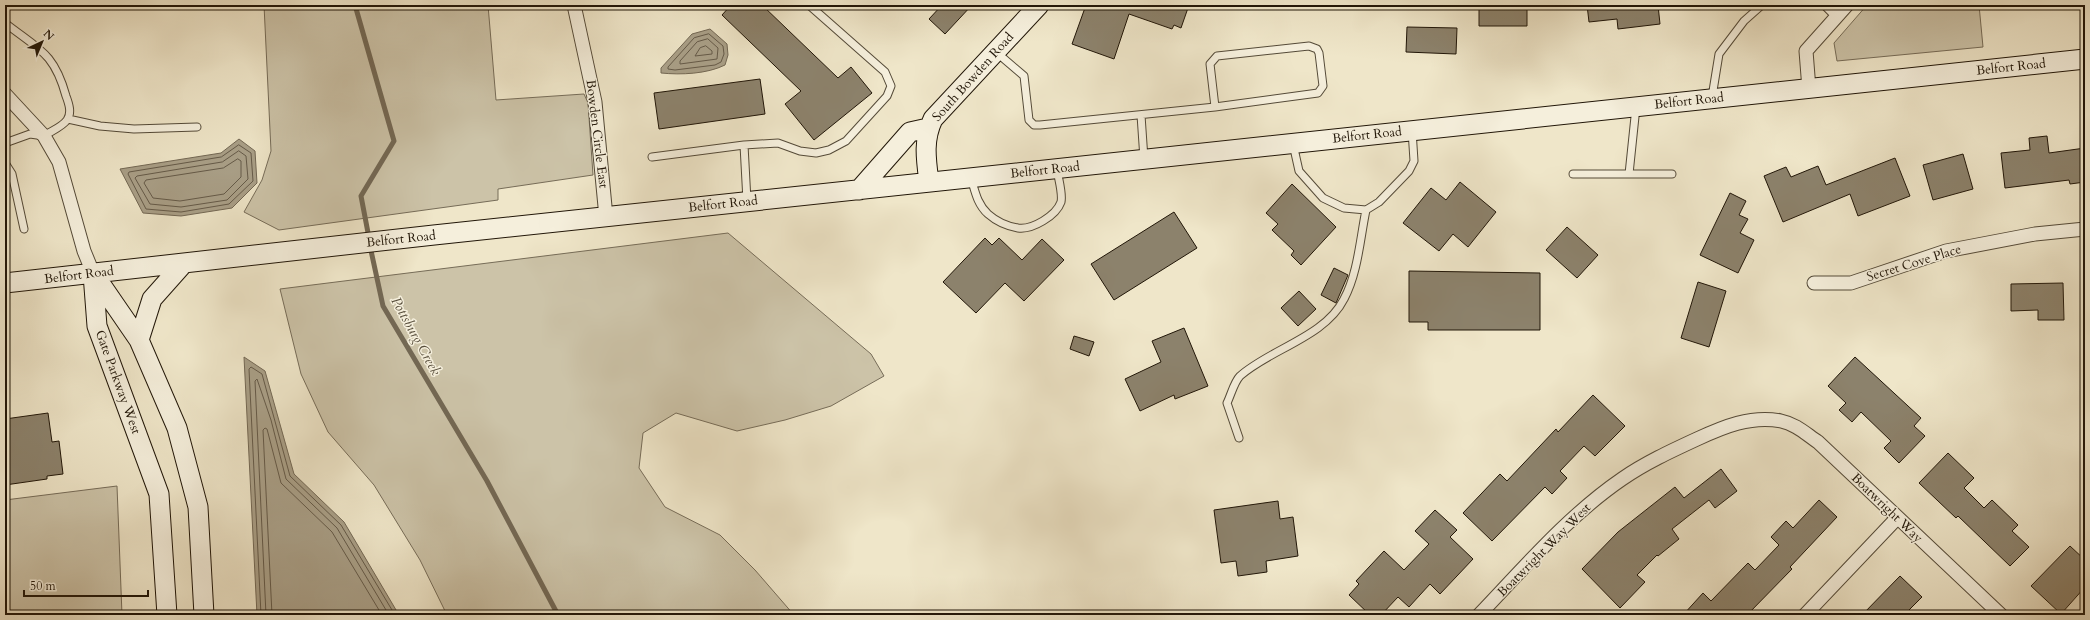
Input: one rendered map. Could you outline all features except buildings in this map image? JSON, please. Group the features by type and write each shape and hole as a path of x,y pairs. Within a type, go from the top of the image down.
{"main road":[{"name":"South Bowden Road","path":"929,182 925,146 928,128 933,119 1039,5"},
{"name":"Belfort Road","path":"5,283 295,250 1056,168 2085,59"},
{"path":"859,190 910,132 928,128"},
{"path":"139,340 152,299 184,263"},
{"path":"93,273 139,340 177,428 198,507 204,615"},
{"name":"Gate Parkway West","path":"93,273 97,326 159,494 166,615"}],"street":[{"name":"Bowden Circle East","path":"574,5 595,102 606,217"},
{"path":"1809,89 1806,51 1847,5"},
{"path":"5,94 44,136 62,171 84,251 93,273"},
{"name":"Secret Cove Place","path":"1814,282 1851,283 1946,251 2035,234 2085,228"},
{"name":"Boatwright Way","path":"1763,420 1782,422 1803,431 1818,442 2001,615"},
{"name":"Boatwright Way West","path":"1479,615 1552,539 1588,506 1622,479 1661,456 1723,427 1744,422 1763,420"},
{"path":"1805,615 1897,518"}],"lane":[{"path":"652,158 744,145 778,142 800,151 816,153 830,150 846,141 887,96 891,86 885,72 809,5"},
{"path":"1711,99 1719,54 1744,21 1762,5"},
{"path":"1824,5 1836,17"},
{"path":"5,23 44,51 59,73 70,111 68,119 44,136 30,134 5,143"},
{"path":"996,52 1024,76 1027,113 1029,120 1034,125 1215,107 1318,93 1323,86 1319,53 1317,49 1309,46 1216,56 1210,64 1215,107"},
{"path":"1629,174 1636,107"},
{"path":"1141,115 1144,159"},
{"path":"68,119 100,126 134,129 197,127"},
{"path":"1292,143 1299,171 1323,198 1344,208 1366,210 1379,202 1409,171 1414,161 1412,130"},
{"path":"744,145 747,202"},
{"path":"5,163 12,174 24,229"},
{"path":"971,178 978,202 987,214 1002,224 1020,228 1045,221 1058,209 1061,200 1056,168"},
{"path":"1573,174 1672,174"},
{"path":"1238,435 1227,403 1239,377 1260,362 1311,333 1332,314 1344,300 1352,276 1366,210"}],"shaded area":[{"path":"264,5 488,5 496,100 584,94 588,103 593,175 498,189 498,200 279,230 244,212 262,180 271,151"},
{"path":"1867,5 1979,5 1983,47 1837,61 1834,43"},
{"path":"728,233 871,354 884,376 831,406 785,420 737,431 676,413 643,433 639,468 665,507 720,535 755,570 794,615 447,615 420,560 374,485 328,432 301,374 280,289"},
{"path":"117,486 122,615 5,615 5,500"}],"water":[{"path":"710,29 727,44 728,55 725,65 694,73 661,73 661,68 692,34"},
{"path":"239,139 255,151 257,183 232,208 181,216 143,213 120,169 221,153"},
{"path":"244,357 265,371 294,474 344,522 399,615 257,615"}],"waterway":[{"name":"Pottsburg Creek","path":"355,5 394,141 361,196 369,238"},
{"name":"Pottsburg Creek","path":"370,246 383,306 487,481 558,615"}]}
